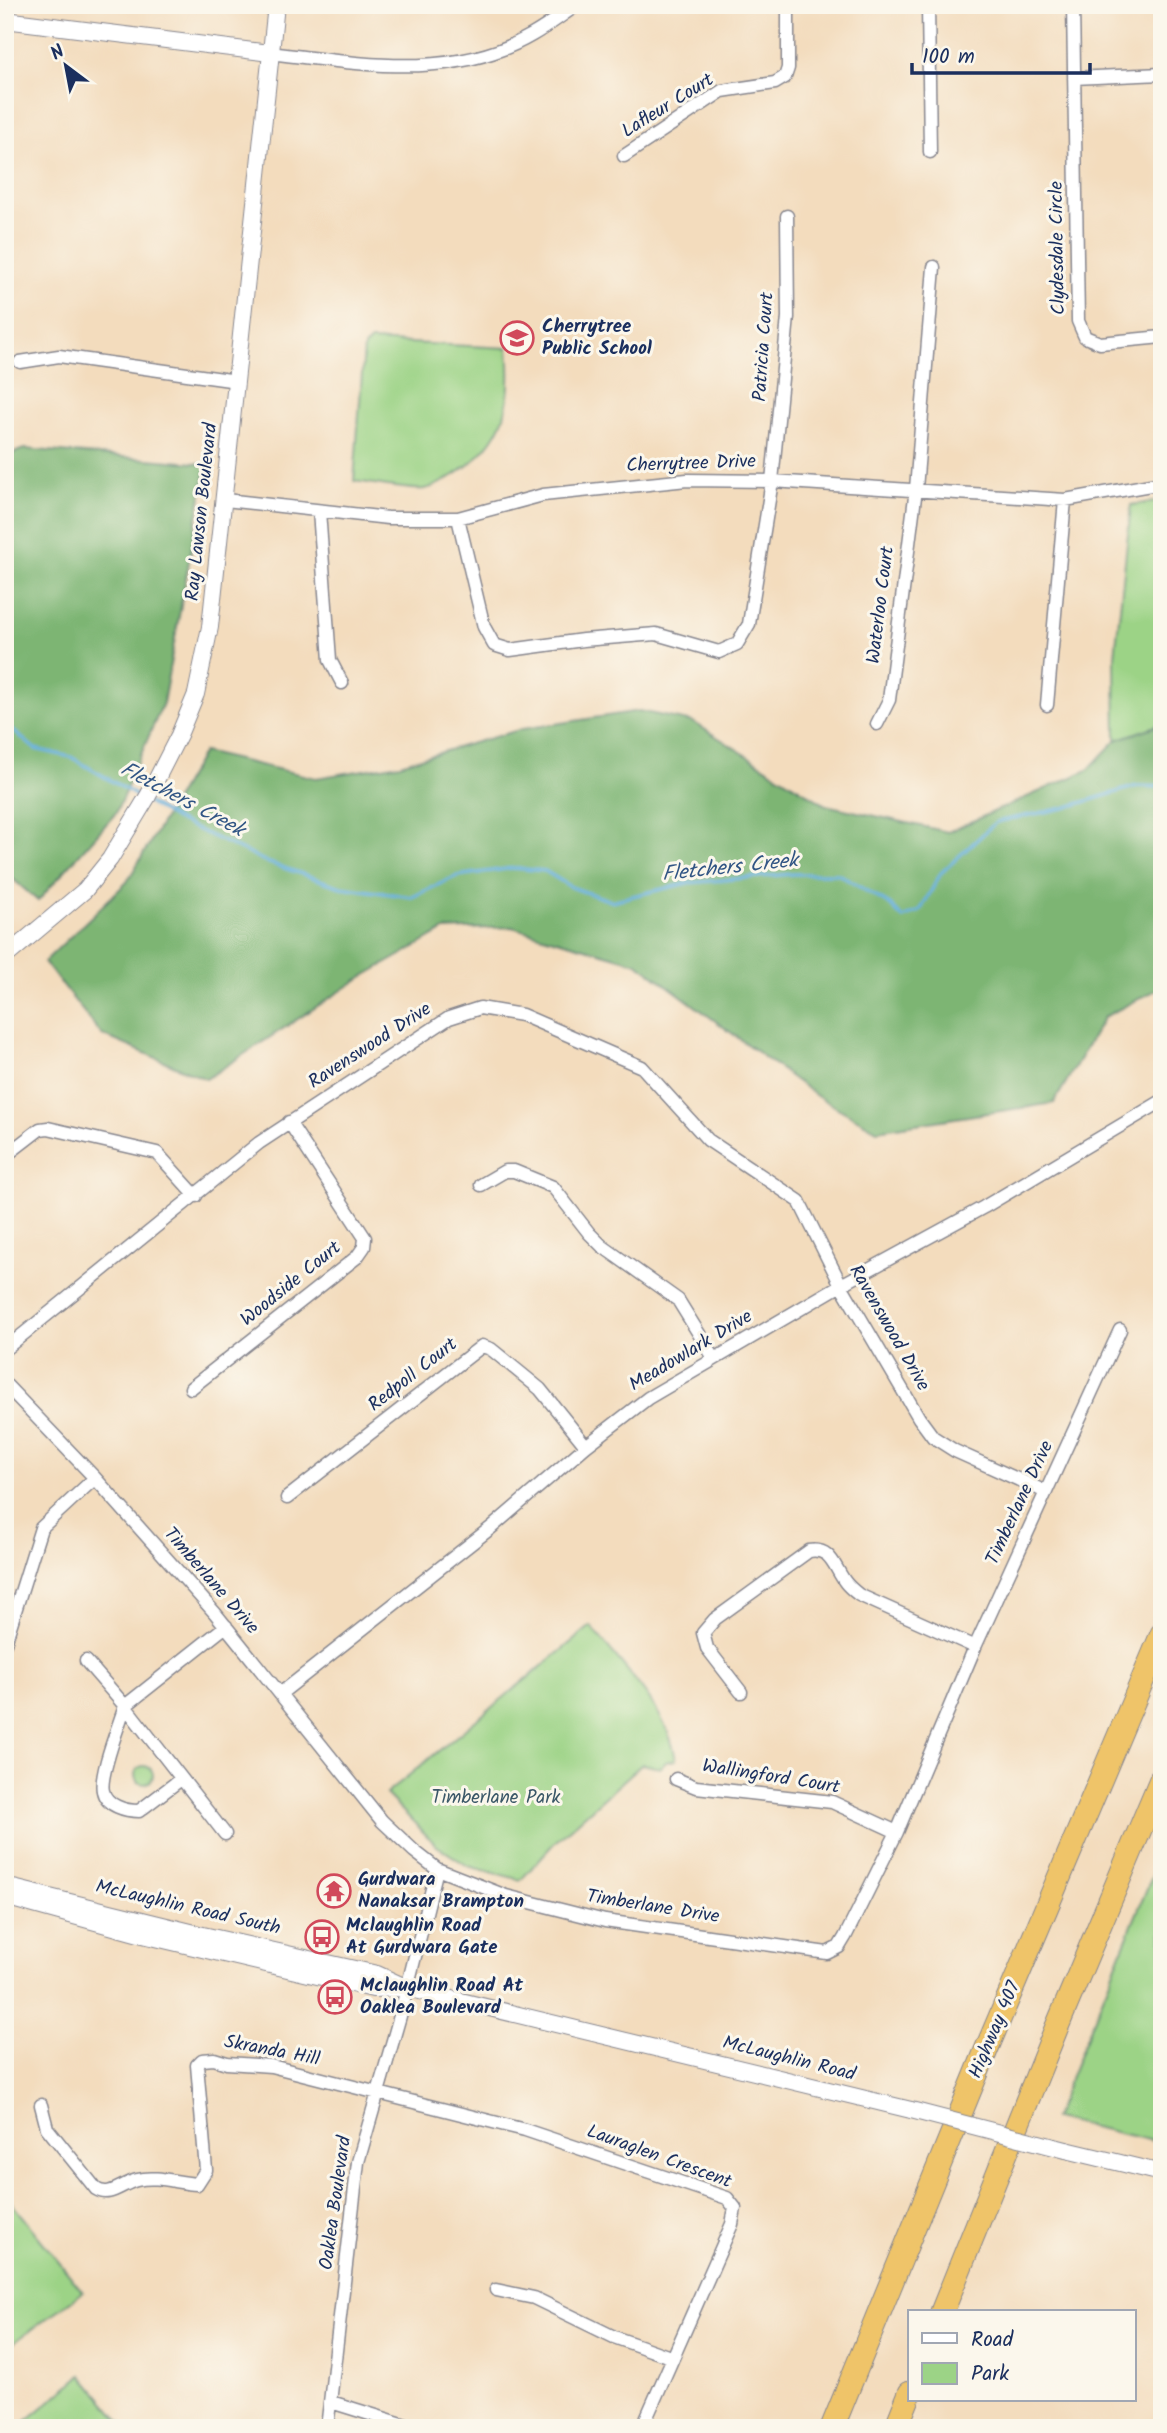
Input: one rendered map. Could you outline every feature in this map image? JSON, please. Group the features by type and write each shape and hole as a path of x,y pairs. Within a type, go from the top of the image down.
{"highway":[{"name":"Highway 407","path":"831,2428 987,2048 1162,1634"},
{"path":"943,2310 1056,2029 1162,1777"},
{"path":"896,2428 908,2398"}],"street":[{"name":"Ray Lawson Boulevard","path":"5,957 85,890 110,859 180,734 202,675 225,500 276,5"},
{"path":"5,20 379,66 438,65 472,58 531,36 577,5"},
{"name":"Lafleur Court","path":"624,156 722,91 775,83 785,77 788,68 788,5"},
{"path":"928,5 930,152"},
{"name":"Clydesdale Circle","path":"1073,5 1077,321 1085,337 1100,343 1162,337"},
{"path":"1074,78 1162,74"},
{"name":"Patricia Court","path":"458,518 484,627 494,645 510,650 656,634 719,652 737,644 749,624 772,481 788,317 787,216"},
{"name":"Waterloo Court","path":"877,724 888,700 916,489 934,267"},
{"path":"20,362 59,356 237,381"},
{"name":"Cherrytree Drive","path":"225,500 388,518 458,518 543,495 687,480 772,481 1065,500 1162,482"},
{"path":"1047,705 1065,500"},
{"path":"319,510 330,660 342,683"},
{"name":"Ravenswood Drive","path":"5,1349 259,1143 449,1018 480,1008 522,1014 642,1067 708,1140 799,1201 841,1285 919,1418 933,1437 955,1451 1046,1492"},
{"name":"Meadowlark Drive","path":"280,1694 492,1527 586,1446 648,1398 841,1285 984,1207 1162,1101"},
{"name":"Woodside Court","path":"191,1388 357,1257 364,1247 365,1238 289,1122"},
{"path":"5,1156 40,1129 48,1128 157,1153 196,1196"},
{"path":"481,1185 505,1171 514,1171 553,1187 602,1246 678,1300 714,1358"},
{"name":"Timberlane Drive","path":"5,1384 95,1478 226,1626 382,1821 414,1852 437,1869 506,1896 605,1921 827,1954 839,1947 845,1937 897,1832 975,1647 1120,1330"},
{"name":"Redpoll Court","path":"287,1498 482,1346 491,1349 540,1389 586,1446"},
{"path":"5,1643 41,1528 95,1478"},
{"path":"741,1692 707,1648 703,1633 715,1619 809,1551 818,1549 827,1554 844,1581 859,1595 975,1647"},
{"path":"181,1779 139,1811 113,1805 102,1790 102,1779 125,1706 226,1626"},
{"path":"86,1661 125,1706 225,1834"},
{"name":"Wallingford Court","path":"676,1779 696,1787 832,1802 897,1832"},
{"name":"Oaklea Boulevard","path":"327,2428 358,2162 437,1869"},
{"name":"McLaughlin Road South","path":"5,1886 203,1935 377,1974 407,1988"},
{"name":"McLaughlin Road South","path":"5,1897 143,1935 373,1989 407,1988"},
{"name":"McLaughlin Road","path":"407,1988 1162,2173"},
{"name":"Skranda Hill","path":"41,2105 47,2128 96,2189 109,2193 139,2179 161,2178 198,2184 203,2178 206,2170 200,2088 196,2078 197,2065 202,2060 271,2066 377,2094"},
{"name":"Lauraglen Crescent","path":"377,2094 525,2130 727,2198 735,2208 732,2224 642,2428"},
{"path":"496,2290 534,2298 614,2337 673,2358"},
{"path":"331,2402 415,2428"}],"green space":[{"path":"371,341 508,348 507,403 497,433 475,459 433,486 410,489 354,481 364,347"},
{"path":"24,449 207,464 163,703 116,813 38,901 5,872 5,456"},
{"path":"1162,501 1162,724 1116,740 1115,656 1131,505"},
{"path":"639,711 693,722 826,805 948,832 1088,770 1116,740 1162,724 1162,987 1104,1017 1054,1103 877,1130 818,1097 637,963 512,927 445,930 359,979 206,1079 102,1035 44,962 127,882 203,752 316,778 400,764 522,729"},
{"name":"Timberlane Park","path":"591,1626 654,1706 664,1723 676,1760 666,1762 660,1768 642,1764 555,1842 521,1880 468,1866 437,1846 386,1794"},
{"path":"140,1766 148,1766 153,1775 151,1782 140,1784 135,1779 135,1771"},
{"path":"1162,1851 1162,2143 1054,2118"},
{"path":"5,2195 83,2292 5,2349"},
{"path":"82,2375 126,2428 20,2426"}],"waterway":[{"name":"Fletchers Creek","path":"5,718 11,729 35,749 71,757 142,799"},
{"name":"Fletchers Creek","path":"148,803 177,820 269,863 341,887 412,897 457,876 513,868 545,871 571,887 611,901 688,883 792,874 838,874 890,905 903,918 920,911 941,873 996,822 1064,808 1137,786 1162,787"}],"place":[{"name":"Cherrytree Public School","path":"517,338"},
{"name":"Gurdwara Nanaksar Brampton","path":"334,1891"},
{"name":"Mclaughlin Road At Gurdwara Gate","path":"322,1937"},
{"name":"Mclaughlin Road At Oaklea Boulevard","path":"335,1997"}]}
